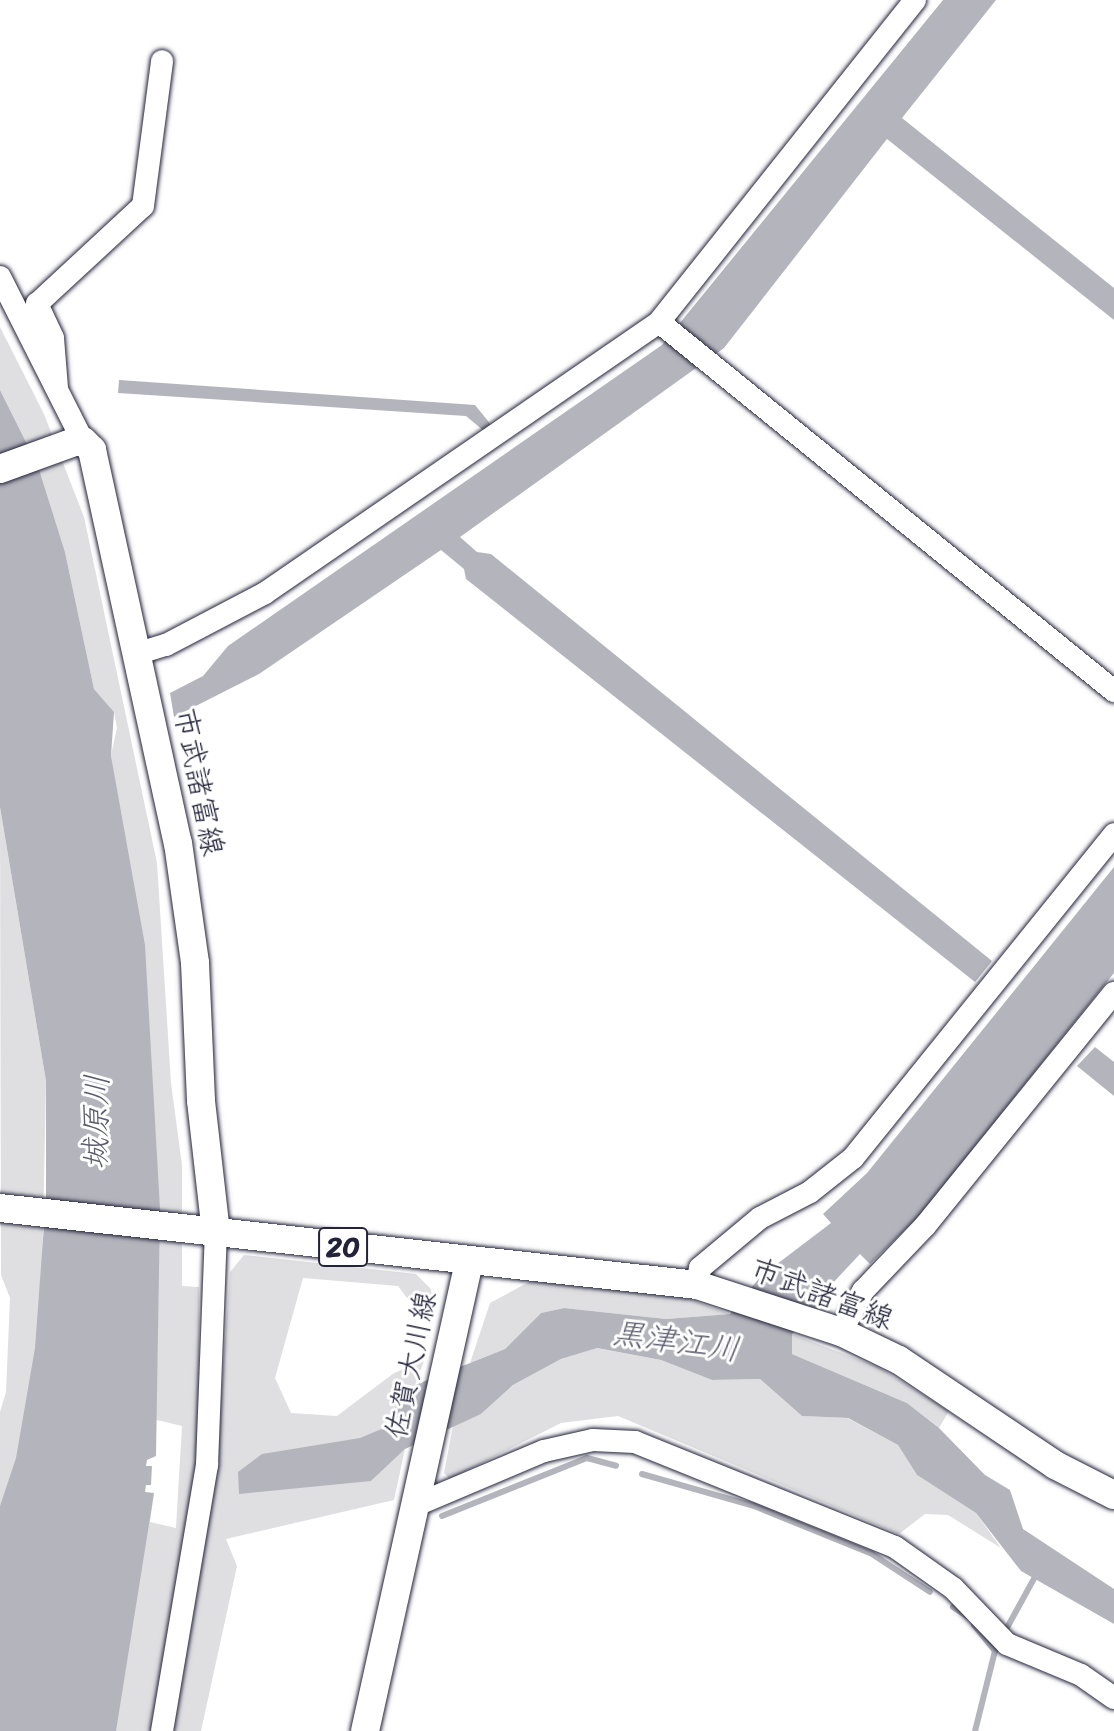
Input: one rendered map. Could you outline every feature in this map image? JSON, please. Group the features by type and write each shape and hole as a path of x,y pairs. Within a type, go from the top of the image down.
{"main road":[{"name":"市武諸富線","path":"79,442 92,450 139,653 178,843 195,963 201,1101 216,1233"},
{"path":"0,469 79,442"},
{"name":"20","path":"0,1208 216,1233"},
{"name":"佐賀大川線","path":"216,1233 469,1261 365,1731"},
{"name":"市武諸富線","path":"469,1261 707,1288 829,1328 899,1360 1055,1465 1114,1495"}],"street":[{"path":"139,653 166,645 265,593 662,324 915,0"},
{"path":"57,388 53,338 37,304 143,206 162,61"},
{"path":"0,277 57,388 79,442"},
{"path":"662,324 1114,691"},
{"path":"707,1288 700,1268 760,1218 810,1192 853,1158 1114,834"},
{"path":"829,1328 925,1226 1114,993"},
{"path":"162,1731 207,1465 216,1233"},
{"path":"418,1495 544,1451 593,1440 635,1442 895,1547 953,1588 1007,1644 1081,1675 1114,1698"}],"shaded area":[{"path":"0,327 44,414 84,517 157,863 171,1083 182,1165 182,1286 199,1287 199,1467 216,1467 230,1272 244,1255 416,1274 431,1289 433,1312 416,1310 398,1286 303,1278 275,1378 291,1413 337,1416 394,1373 424,1361 415,1385 386,1427 361,1438 371,1481 405,1449 394,1500 226,1539 237,1566 201,1731 99,1731 154,1493 150,1522 176,1528 182,1426 157,1420 145,1431 111,755 117,728 114,712 94,689 65,552 38,466 0,390"},
{"path":"0,807 46,1081 42,1280 12,1731 0,1731 0,1412 6,1392 10,1298 1,1275"},
{"path":"536,1278 680,1296 730,1314 666,1319 564,1308 541,1313 505,1349 470,1363 490,1303"},
{"path":"792,1334 878,1367 949,1411 939,1428 907,1403 792,1354"},
{"path":"596,1348 661,1360 712,1380 760,1379 802,1416 847,1418 898,1445 917,1475 976,1513 1001,1548 948,1515 925,1514 899,1534 618,1416 561,1423 450,1479 444,1473 453,1426 481,1414 513,1385 561,1359"}],"water":[{"path":"943,0 996,0 902,118 1114,288 1114,320 887,139 724,348 460,537 477,552 491,554 992,961 975,982 466,579 464,569 441,550 259,674 174,717 170,693 203,676 228,646 662,345"},
{"path":"119,380 475,405 492,426 484,431 466,416 118,393"},
{"name":"城原川","path":"0,390 38,466 65,552 94,689 114,712 111,756 145,945 160,1209 156,1456 147,1460 146,1466 152,1466 151,1485 146,1485 145,1492 154,1493 116,1731 0,1731 0,1506 16,1458 35,1348 46,1198 46,1081 0,807"},
{"name":"黒津江川","path":"1114,867 1114,973 920,1215 870,1264 860,1254 831,1285 825,1301 792,1334 792,1354 907,1403 939,1428 985,1475 1010,1490 1023,1529 1114,1589 1114,1624 1021,1571 976,1513 917,1475 898,1445 848,1418 802,1416 760,1379 712,1380 661,1360 597,1348 561,1359 513,1385 481,1414 405,1449 371,1481 239,1494 238,1472 262,1454 360,1438 386,1427 415,1385 505,1349 541,1313 564,1308 666,1319 730,1314 760,1277 831,1223 823,1214 867,1173"},
{"path":"1095,1047 1114,1062 1114,1096 1077,1066"}],"waterway":[{"path":"442,1516 587,1458 616,1466"},
{"path":"642,1474 754,1506 872,1554 930,1592"},
{"path":"1008,1626 1037,1573"},
{"path":"953,1607 967,1616"},
{"path":"974,1625 995,1651 975,1731"}]}
